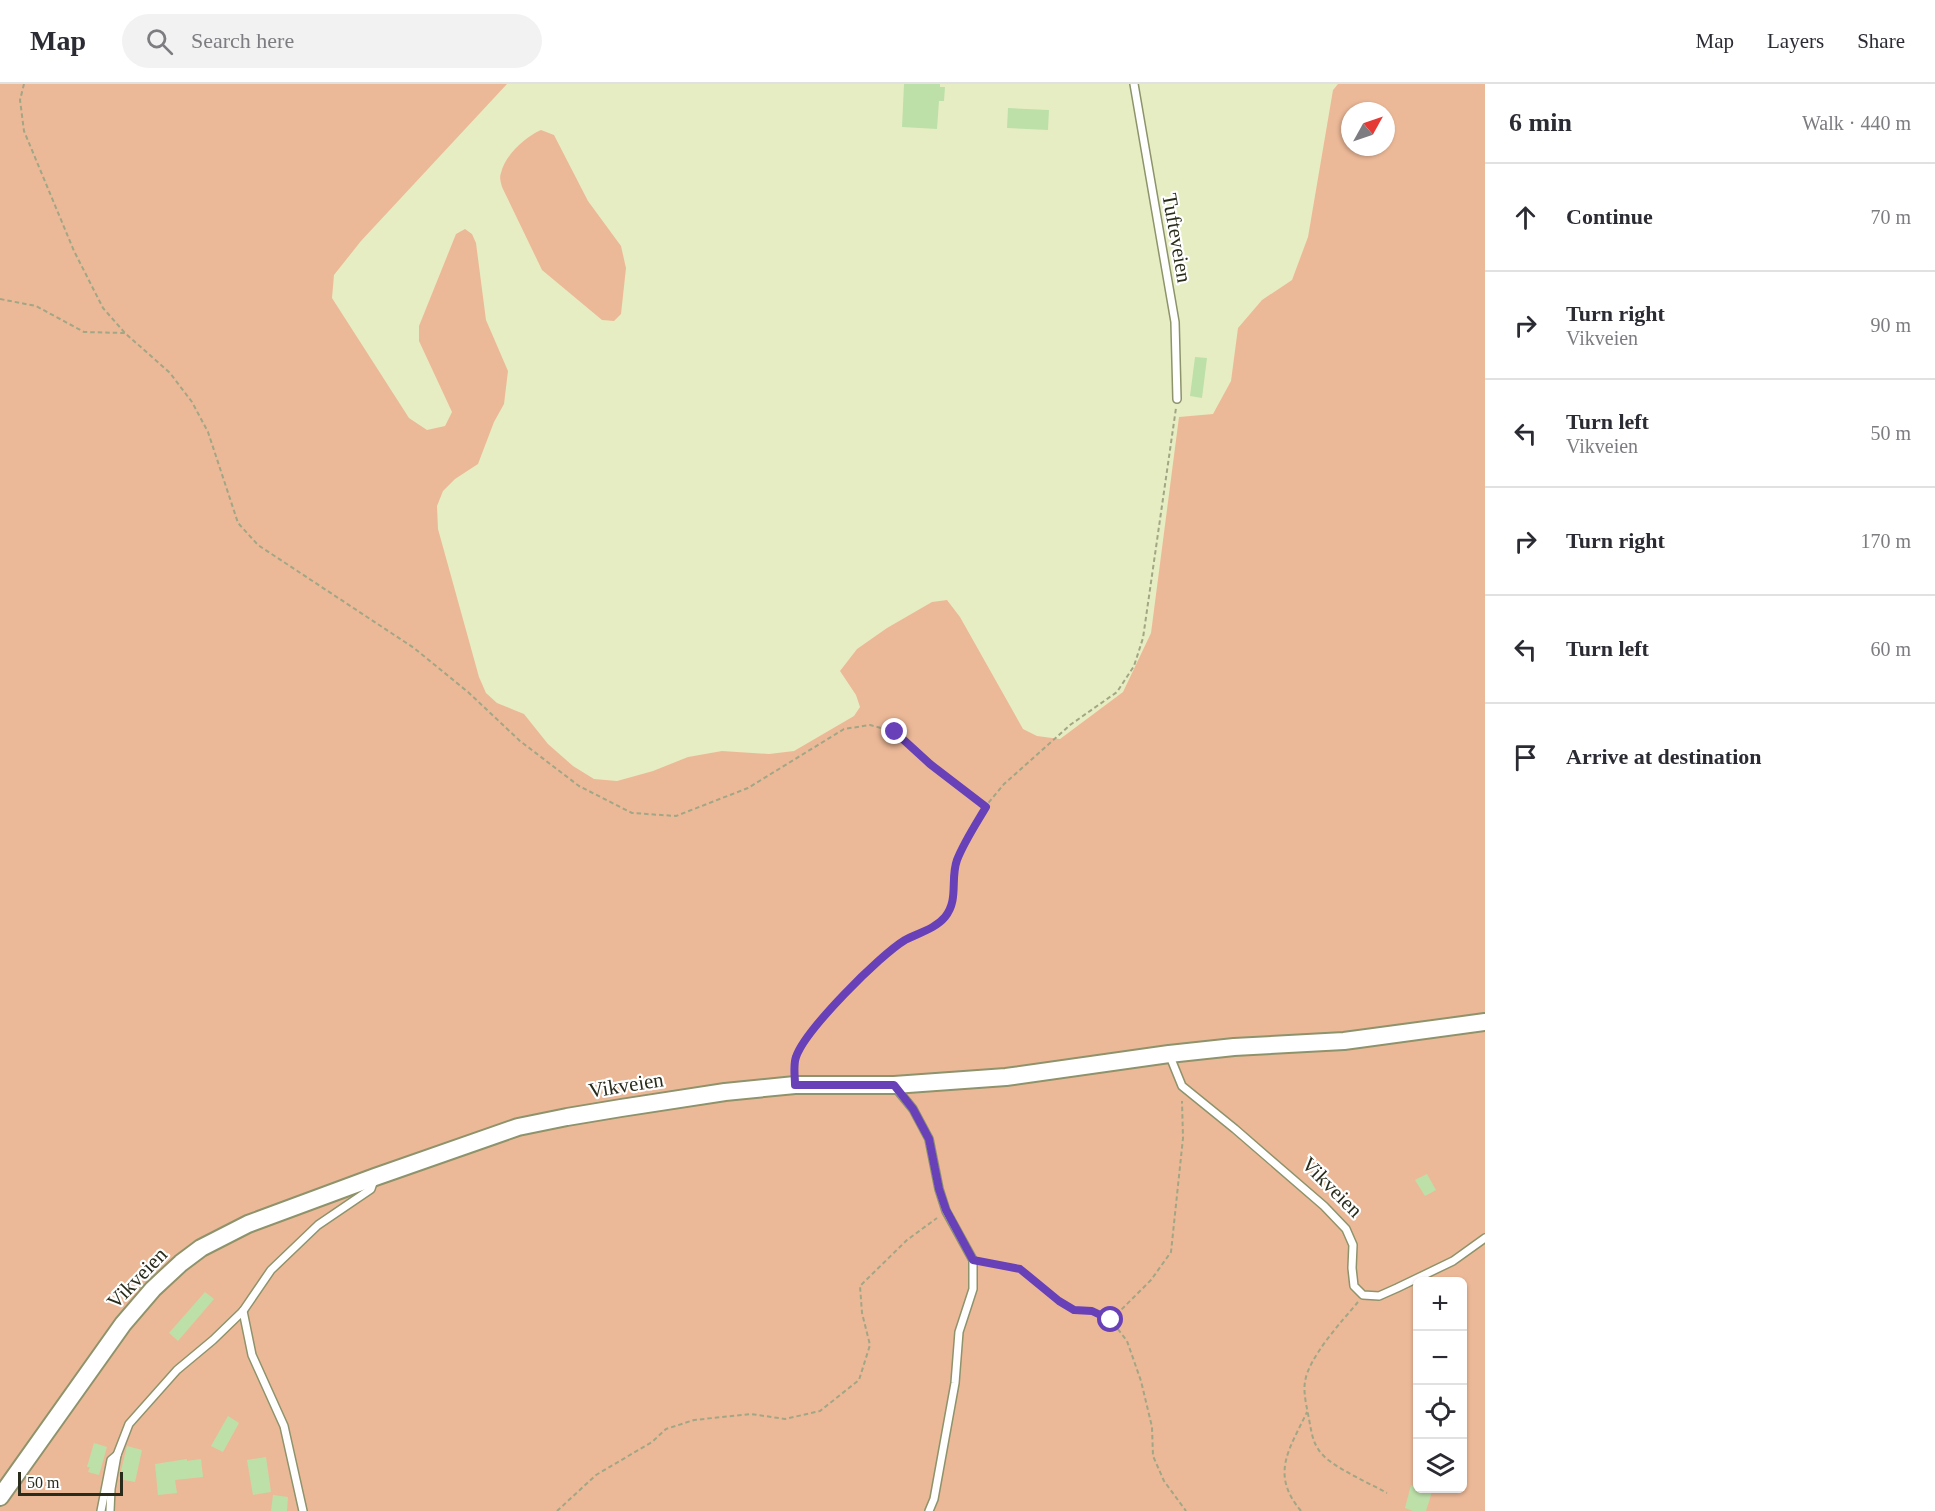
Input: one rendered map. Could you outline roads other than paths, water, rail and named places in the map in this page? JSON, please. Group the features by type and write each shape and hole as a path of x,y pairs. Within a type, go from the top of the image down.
{"street":[{"name":"Vikveien","path":"0,1497 123,1324 153,1289 201,1248 248,1224 518,1127 725,1092 795,1085 894,1085 1006,1077 1169,1054 1234,1047 1344,1041 1485,1022"}],"lane":[{"name":"Tufteveien","path":"1134,84 1175,322 1177,399"},
{"name":"Vikveien","path":"1169,1054 1182,1086 1288,1175 1346,1229 1353,1245 1354,1286 1363,1295 1379,1296 1397,1288 1453,1261 1485,1238"},
{"path":"894,1085 913,1109 929,1139 939,1189 946,1210 973,1260 973,1289 960,1332 953,1394 934,1499 929,1511"},
{"path":"110,1511 117,1455 129,1424 177,1370 243,1311 271,1270 318,1225 371,1189 375,1177"},
{"path":"243,1311 252,1355 284,1426 303,1511"},
{"path":"101,1511 111,1460 117,1455"}]}
